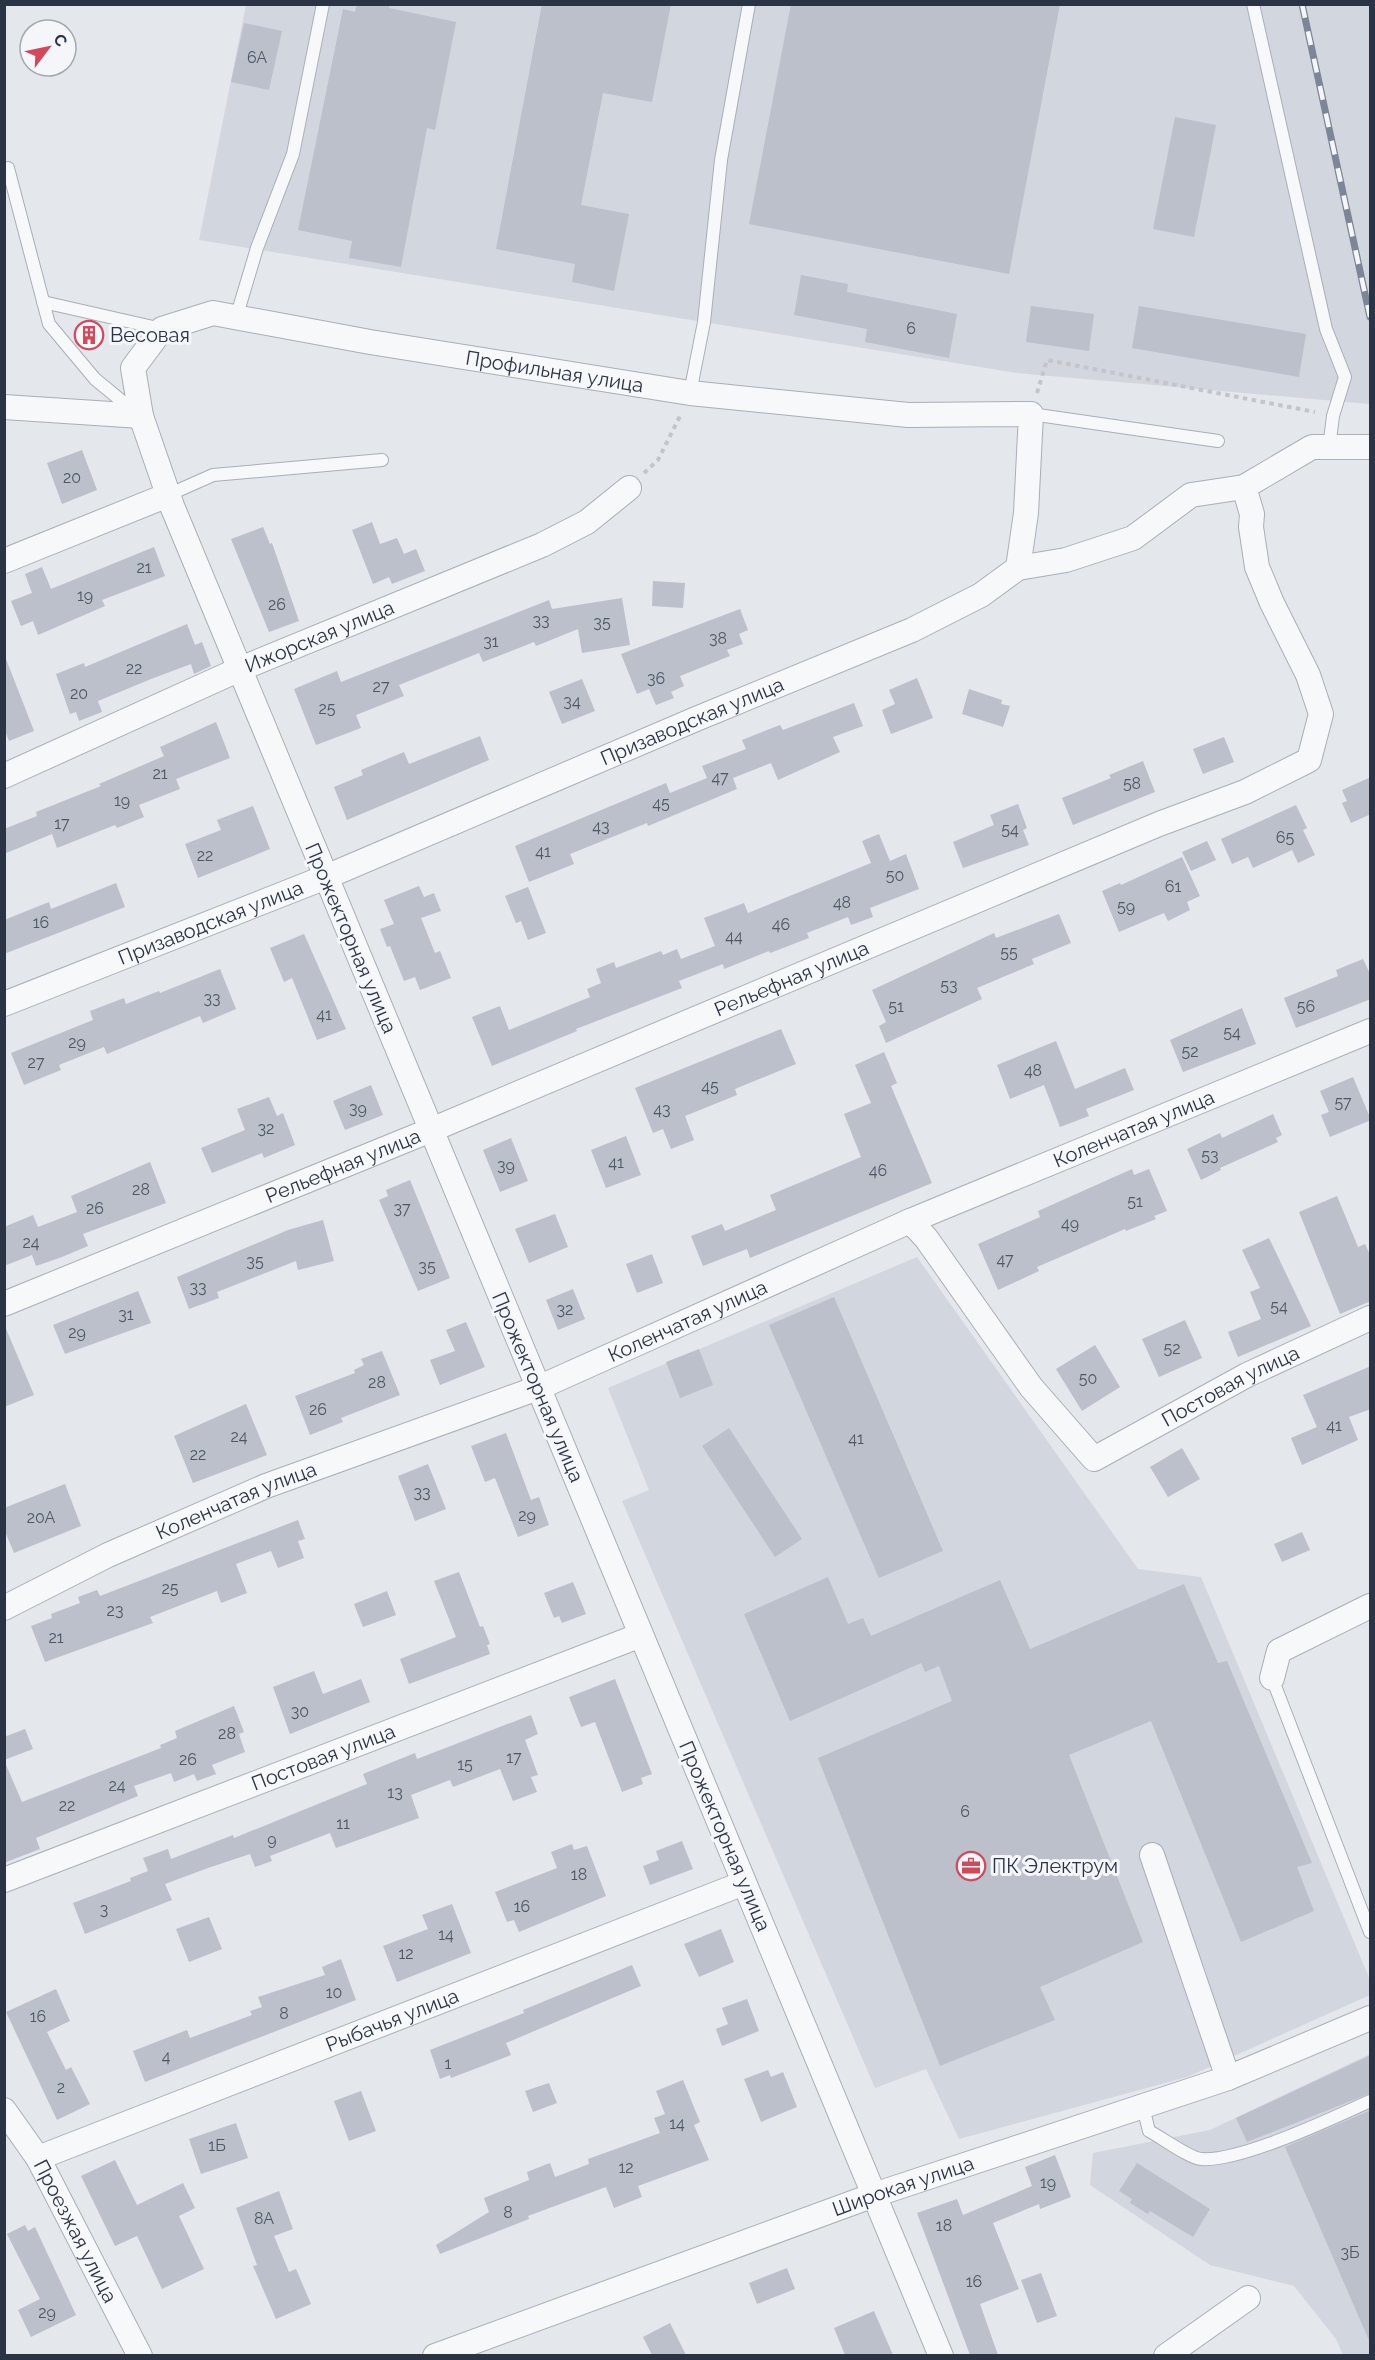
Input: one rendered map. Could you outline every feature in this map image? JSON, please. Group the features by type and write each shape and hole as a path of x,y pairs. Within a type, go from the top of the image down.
{"street":[{"name":"Профильная улица","path":"162,329 213,314 369,342 690,393 908,415 1031,414"},
{"path":"4,407 141,416 133,368 162,329"},
{"path":"1017,568 1026,513 1031,414"},
{"name":"Прожекторная улица","path":"141,416 168,495 941,2355"},
{"name":"Призаводская улица","path":"4,1004 326,877 696,719 912,630 981,595 1017,568 1066,560 1133,537 1191,495 1244,488 1312,447 1371,447"},
{"name":"Ижорская улица","path":"4,776 240,669 542,545 587,522 629,488"},
{"name":"Рельефная улица","path":"4,1304 431,1130 1160,824 1245,792 1309,760 1321,714 1308,675 1272,603 1257,567 1251,527 1252,514 1244,488"},
{"path":"4,561 168,495"},
{"name":"Коленчатая улица","path":"4,1608 108,1555 266,1486 538,1388 910,1221 1371,1031"},
{"name":"Постовая улица","path":"910,1221 926,1238 1031,1387 1094,1459 1247,1375 1371,1318"},
{"path":"1272,1678 1279,1651 1371,1606"},
{"name":"Постовая улица","path":"4,1880 641,1635"},
{"path":"1152,1855 1228,2078"},
{"name":"Рыбачья улица","path":"38,2158 744,1883"},
{"name":"Широкая улица","path":"435,2355 874,2195 1228,2078 1371,2018"},
{"name":"Проезжая улица","path":"4,2110 38,2158 140,2355"},
{"path":"1166,2355 1248,2298"}],"lane":[{"path":"236,318 257,249 293,154 323,4"},
{"path":"690,393 704,322 721,160 749,4"},
{"path":"1253,4 1326,328 1345,377 1333,416 1329,448"},
{"path":"8,168 49,324 95,380 141,416"},
{"path":"43,302 162,329"},
{"path":"1031,414 1218,441"},
{"path":"168,495 213,475 382,460"},
{"path":"1272,1678 1371,1932"},
{"path":"1143,2107 1149,2131 1200,2159 1232,2155 1260,2146 1371,2101"}],"path":[{"path":"1031,414 1047,360 1333,416"},
{"path":"629,488 658,460 690,393"}],"shaded area":[{"path":"246,5 1370,5 1370,404 1017,373 199,240"},
{"path":"917,1257 1138,1569 1201,1577 1370,1980 1370,1995 1187,2077 959,2139 926,2069 875,2088 622,1501 649,1490 608,1388"},
{"path":"1370,2054 1370,2355 1343,2355 1336,2339 1294,2286 1210,2265 1090,2185 1093,2153 1210,2130"}],"building":[{"path":"357,4 390,4 389,8 456,22 435,130 427,128 401,267 349,258 352,241 298,230 343,9 355,12"},
{"path":"542,4 671,4 652,102 603,93 581,205 629,214 614,291 572,282 575,264 496,249"},
{"path":"791,4 1060,4 1009,274 749,224"},
{"path":"244,23 282,31 269,90 231,82"},
{"path":"1175,117 1216,125 1194,237 1153,229"},
{"path":"801,275 848,284 847,292 957,314 949,358 865,342 867,329 794,315"},
{"path":"1031,306 1094,314 1089,351 1026,342"},
{"path":"1139,306 1306,334 1299,377 1132,348"},
{"path":"82,450 97,490 62,504 47,463"},
{"path":"372,522 380,544 397,538 404,554 416,549 425,571 392,584 389,577 373,584 352,530"},
{"path":"263,527 270,544 272,543 299,621 269,632 231,539"},
{"path":"154,547 165,576 102,600 105,606 38,635 33,621 21,626 11,601 32,593 25,574 42,567 51,589"},
{"path":"653,581 685,583 683,608 652,606"},
{"path":"622,598 630,645 582,653 578,629 536,646 534,642 483,662 479,653 399,685 404,696 356,715 361,728 316,745 294,689 337,671 341,682 549,600 552,609"},
{"path":"740,609 748,630 739,634 743,644 727,650 730,656 680,676 684,686 671,692 674,698 656,705 649,689 637,694 621,654"},
{"path":"187,624 195,645 202,642 211,666 194,674 191,664 98,701 102,712 79,721 76,712 70,714 56,674 84,663 85,667"},
{"path":"6,659 34,731 9,741 4,728"},
{"path":"917,678 933,718 891,734 882,710 895,704 889,690"},
{"path":"582,679 595,711 562,724 549,692"},
{"path":"969,689 1002,700 1001,704 1010,706 1003,727 962,714"},
{"path":"854,703 863,726 833,737 840,752 778,780 771,763 733,778 737,789 648,826 647,823 570,854 574,864 529,882 515,846 666,783 670,793 707,778 702,766 746,749 742,740 780,725 783,730"},
{"path":"216,722 230,758 176,779 180,789 139,805 144,817 117,828 115,825 57,848 52,834 4,854 4,829 37,816 36,812 101,786 99,784 164,756 160,747"},
{"path":"480,736 489,760 347,820 334,787 363,775 361,770 404,752 409,764"},
{"path":"1224,737 1234,762 1203,774 1193,749"},
{"path":"1143,761 1155,792 1073,825 1062,798 1111,778 1109,775"},
{"path":"1371,777 1371,814 1351,823 1342,803 1347,801 1342,790"},
{"path":"1018,804 1027,828 1023,830 1029,845 963,868 953,842 994,825 990,815"},
{"path":"1296,805 1307,828 1303,830 1315,855 1298,863 1292,850 1253,868 1248,857 1232,864 1221,839"},
{"path":"253,806 270,849 198,878 185,844 221,830 217,820"},
{"path":"879,834 890,861 906,854 919,889 870,908 873,917 851,925 848,917 807,933 809,938 770,953 769,951 724,969 723,964 679,981 682,988 576,1029 577,1031 492,1066 472,1017 500,1006 509,1030 590,997 587,989 601,983 596,969 614,962 616,968 661,951 663,955 677,949 681,959 715,946 704,918 744,903 748,913 871,863 862,841"},
{"path":"1207,841 1216,860 1191,871 1182,852"},
{"path":"1182,857 1200,896 1187,902 1190,910 1168,921 1164,913 1119,932 1102,891 1120,883 1121,885"},
{"path":"116,883 125,907 4,954 4,920 49,902 51,909"},
{"path":"419,886 424,897 434,893 441,911 421,918 435,953 440,951 451,978 420,990 415,977 404,981 390,946 387,947 380,929 394,924 384,900"},
{"path":"528,887 546,933 528,940 521,921 516,923 505,896"},
{"path":"1059,914 1071,943 1032,959 1034,964 977,988 982,999 886,1043 879,1026 886,1022 872,990 994,933 996,938"},
{"path":"304,934 346,1029 317,1040 292,978 284,982 270,948"},
{"path":"1363,959 1371,976 1371,999 1296,1028 1284,998 1338,976 1336,970"},
{"path":"220,969 236,1009 203,1023 200,1016 107,1054 104,1047 59,1065 61,1070 24,1085 11,1053 93,1020 90,1011 124,998 126,1004"},
{"path":"1242,1008 1256,1044 1183,1072 1170,1040"},
{"path":"781,1029 796,1064 735,1089 737,1095 685,1116 694,1140 671,1149 663,1129 653,1133 635,1088"},
{"path":"1056,1041 1075,1089 1125,1068 1134,1090 1086,1109 1089,1116 1060,1127 1044,1085 1010,1099 997,1065"},
{"path":"884,1052 897,1083 891,1086 932,1183 750,1258 747,1249 703,1266 691,1236 722,1224 725,1231 776,1210 770,1195 861,1157 844,1114 871,1103 855,1065"},
{"path":"1353,1077 1371,1120 1330,1137 1321,1115 1329,1112 1320,1091"},
{"path":"371,1085 383,1115 345,1130 333,1101"},
{"path":"269,1097 277,1116 283,1113 295,1145 264,1158 262,1153 212,1173 201,1148 245,1130 237,1109"},
{"path":"1273,1114 1282,1135 1276,1138 1278,1142 1220,1168 1221,1170 1201,1180 1187,1149 1220,1133 1222,1138"},
{"path":"626,1136 641,1175 606,1188 591,1150"},
{"path":"511,1138 528,1181 500,1192 483,1150"},
{"path":"150,1162 166,1203 83,1234 88,1246 62,1257 36,1266 32,1255 4,1266 4,1227 33,1215 38,1227 77,1212 71,1196"},
{"path":"1132,1169 1134,1175 1149,1169 1167,1211 1154,1216 1156,1219 1126,1231 1125,1229 1037,1267 1039,1271 998,1290 978,1244 1040,1217 1038,1211"},
{"path":"410,1180 450,1278 418,1291 379,1200 388,1196 386,1190"},
{"path":"1337,1196 1358,1247 1365,1244 1371,1257 1371,1301 1340,1314 1299,1212"},
{"path":"555,1214 568,1247 529,1263 515,1229"},
{"path":"323,1220 334,1261 298,1270 296,1261 217,1292 219,1298 189,1309 177,1277 288,1230"},
{"path":"1269,1238 1311,1326 1238,1357 1228,1332 1261,1319 1250,1292 1260,1288 1242,1250"},
{"path":"652,1254 663,1283 637,1293 626,1264"},
{"path":"573,1289 585,1319 558,1330 546,1300"},
{"path":"138,1291 151,1323 65,1354 53,1325"},
{"path":"834,1297 943,1551 879,1578 769,1325"},
{"path":"1185,1320 1202,1358 1159,1377 1142,1339"},
{"path":"466,1322 485,1367 440,1385 430,1360 455,1351 446,1330"},
{"path":"4,1324 34,1395 4,1407"},
{"path":"1095,1345 1120,1387 1082,1411 1056,1369"},
{"path":"699,1349 713,1385 680,1398 666,1362"},
{"path":"382,1351 400,1395 341,1418 343,1422 310,1435 295,1396 355,1373 354,1370 364,1365 361,1359"},
{"path":"1371,1366 1371,1409 1349,1417 1358,1440 1302,1465 1291,1438 1317,1427 1303,1395"},
{"path":"246,1404 267,1455 193,1483 174,1436"},
{"path":"729,1428 802,1539 775,1557 702,1446"},
{"path":"506,1433 531,1500 539,1497 549,1525 518,1537 495,1478 485,1482 471,1446"},
{"path":"1182,1448 1200,1479 1168,1497 1150,1467"},
{"path":"428,1464 446,1509 415,1521 398,1476"},
{"path":"65,1484 81,1526 14,1553 4,1529 4,1508"},
{"path":"298,1520 305,1539 298,1541 304,1558 278,1568 271,1551 236,1564 247,1593 221,1603 217,1591 150,1617 153,1623 45,1662 31,1626 52,1618 51,1614 80,1603 78,1597 97,1590 100,1596"},
{"path":"1302,1532 1310,1550 1282,1562 1274,1544"},
{"path":"459,1572 480,1627 483,1626 490,1644 487,1645 490,1654 409,1684 400,1659 456,1637 434,1581"},
{"path":"828,1577 848,1624 863,1618 871,1636 1000,1580 1030,1649 1184,1584 1218,1663 1227,1661 1312,1863 1297,1867 1314,1911 1241,1942 1151,1721 1069,1755 1143,1942 1040,1987 1055,2020 940,2066 818,1758 952,1701 939,1666 925,1672 921,1663 790,1721 744,1614"},
{"path":"573,1582 586,1614 562,1623 559,1616 554,1618 544,1593"},
{"path":"387,1591 396,1615 363,1627 354,1604"},
{"path":"314,1671 323,1694 361,1679 370,1702 290,1734 273,1687"},
{"path":"615,1679 652,1774 641,1778 643,1784 622,1792 595,1722 581,1727 569,1697"},
{"path":"234,1706 244,1732 239,1734 245,1752 212,1765 216,1774 197,1781 194,1774 174,1782 171,1773 134,1786 138,1796 36,1838 40,1849 4,1863 4,1760 22,1802 161,1748 160,1745 177,1738 175,1731"},
{"path":"531,1715 538,1734 525,1740 538,1775 531,1777 537,1792 513,1801 500,1769 453,1787 450,1780 411,1795 419,1818 336,1848 330,1833 270,1856 272,1861 255,1867 250,1854 208,1868 165,1884 172,1900 85,1934 73,1903 131,1881 130,1878 148,1871 143,1858 168,1849 171,1859 233,1835 234,1838 367,1784 363,1774 415,1753 417,1759"},
{"path":"25,1729 33,1749 4,1760 4,1737"},
{"path":"682,1841 693,1869 650,1885 643,1866 659,1860 656,1851"},
{"path":"572,1844 574,1850 587,1846 606,1896 519,1932 514,1920 507,1922 495,1892 557,1868 551,1852"},
{"path":"452,1904 471,1953 397,1982 383,1946 428,1929 422,1915"},
{"path":"209,1917 222,1949 189,1962 176,1929"},
{"path":"721,1929 734,1962 699,1977 684,1944"},
{"path":"341,1959 356,2000 145,2082 133,2051 187,2030 190,2038 252,2015 250,2011 262,2007 258,1997 325,1975 322,1967"},
{"path":"632,1965 641,1986 506,2043 511,2055 451,2078 450,2075 440,2079 430,2050 524,2013 523,2010"},
{"path":"56,1989 70,2021 47,2032 66,2070 71,2067 90,2104 57,2120 6,2012"},
{"path":"747,1999 759,2031 722,2046 716,2029 728,2024 722,2008"},
{"path":"1371,2055 1371,2093 1247,2142 1236,2118"},
{"path":"768,2070 771,2077 783,2072 797,2107 761,2122 744,2079"},
{"path":"683,2080 700,2122 694,2125 709,2160 638,2186 642,2197 614,2208 606,2187 528,2216 529,2219 440,2254 436,2245 489,2212 484,2198 529,2180 527,2172 550,2163 555,2177 589,2164 588,2159 660,2133 654,2118 665,2114 656,2091"},
{"path":"549,2083 557,2103 533,2112 525,2091"},
{"path":"361,2091 376,2131 349,2141 334,2101"},
{"path":"1371,2110 1371,2345 1285,2147"},
{"path":"236,2123 248,2158 201,2174 189,2139"},
{"path":"1055,2155 1071,2197 1040,2209 1039,2204 993,2223 1019,2289 980,2304 998,2355 970,2355 917,2213 957,2199 963,2215 1032,2186 1025,2167"},
{"path":"115,2160 137,2205 183,2183 195,2208 179,2216 204,2269 162,2289 137,2236 115,2246 81,2176"},
{"path":"1137,2163 1210,2209 1193,2237 1150,2211 1148,2214 1130,2203 1132,2199 1119,2191"},
{"path":"279,2191 293,2229 274,2236 289,2272 296,2269 311,2304 276,2319 253,2266 257,2265 236,2208"},
{"path":"25,2225 28,2231 35,2227 76,2315 31,2337 18,2310 40,2299 7,2234"},
{"path":"787,2268 795,2289 757,2304 749,2283"},
{"path":"1041,2273 1057,2316 1037,2323 1021,2280"},
{"path":"874,2311 893,2355 845,2355 834,2328"},
{"path":"670,2323 686,2355 652,2355 643,2337"}],"railway":[{"path":"1302,4 1370,317"}],"place":[{"name":"Весовая","path":"89,335"},
{"name":"ПК Электрум","path":"971,1866"}]}
